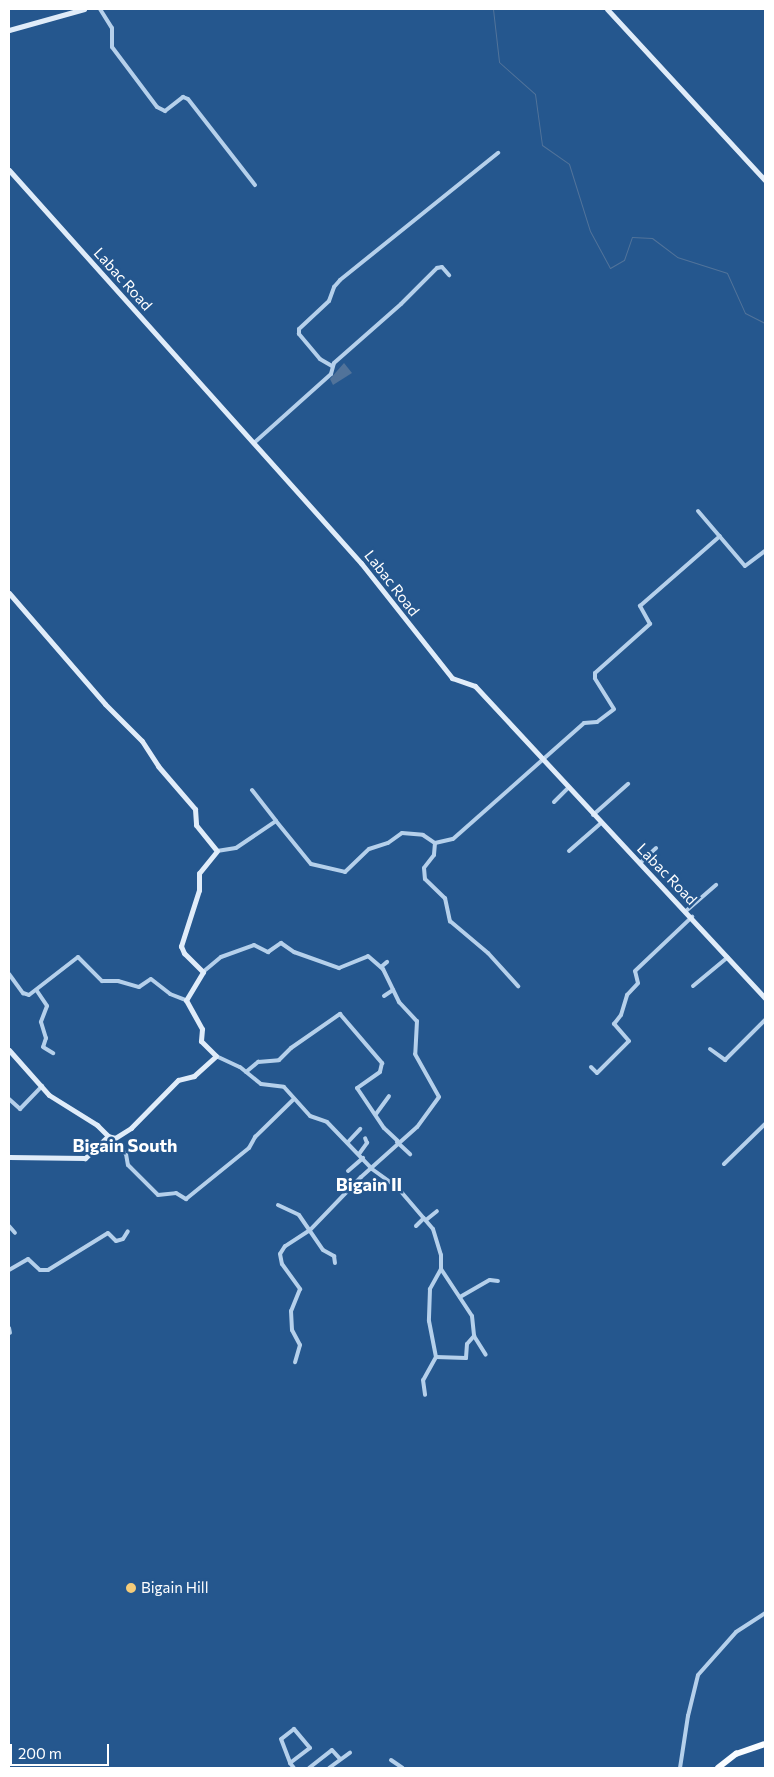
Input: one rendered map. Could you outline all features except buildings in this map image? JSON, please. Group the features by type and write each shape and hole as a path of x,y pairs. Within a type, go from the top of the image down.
{"main road":[{"path":"718,1768 736,1754 765,1744"}],"street":[{"path":"9,30 84,9"},
{"path":"100,9 112,28 112,47 157,107 165,111 183,98 188,99 255,185"},
{"path":"607,9 765,180"},
{"path":"332,366 320,359 299,334 299,329 326,305 340,280 498,153"},
{"name":"Labac Road","path":"9,170 255,442 383,588 452,678 475,686 540,759 692,917 765,998"},
{"path":"255,442 331,374 332,366 437,268 442,267 449,274"},
{"path":"698,511 746,566 765,551"},
{"path":"252,790 305,860 333,871 348,871 370,849 388,844 402,834 423,835 435,843 446,843 459,835 540,759 584,723 596,722 614,709 594,678 595,673 650,624 640,606 720,536"},
{"path":"9,593 105,704 142,740 162,772 195,809 196,824 217,851"},
{"path":"593,815 628,784"},
{"path":"554,802 568,788"},
{"path":"203,972 184,953 182,937 197,899 199,873 217,851 236,848 276,821"},
{"path":"569,851 601,823"},
{"path":"435,843 434,854 424,868 425,879 445,898 450,922 488,953 518,986"},
{"path":"640,863 656,848"},
{"path":"686,911 716,885"},
{"path":"591,1067 597,1073 629,1041 614,1024 621,1015 627,995 638,983 635,971 692,917"},
{"path":"186,1000 203,972 221,957 240,948 254,945 268,952 281,943 294,952 339,968 368,956 381,967 399,1002 417,1021 415,1054 439,1097 417,1127 398,1142 310,1230 284,1247 280,1254 282,1264 300,1289 292,1310 292,1330 300,1345 295,1362"},
{"path":"9,974 25,996 37,991 78,957 102,981 118,981 139,987 151,979 170,994 186,1000 202,1029 201,1041 216,1056 246,1072 261,1084 284,1087 310,1116 327,1122 372,1168 397,1187 434,1232 441,1255 441,1269 430,1289 430,1321 436,1357 423,1380 425,1395"},
{"path":"693,986 728,957"},
{"path":"381,967 387,962"},
{"path":"384,996 393,990"},
{"path":"37,991 47,1006 41,1022 46,1038 43,1047 53,1053"},
{"path":"246,1072 258,1062 278,1061 293,1046 340,1014 382,1063 380,1072 357,1088 384,1128 410,1154"},
{"path":"710,1049 725,1060 765,1020"},
{"path":"9,1050 53,1098 97,1125 110,1137 126,1154 128,1165 158,1195 176,1193 186,1199 249,1148 257,1135 294,1099"},
{"path":"9,1157 85,1158 110,1137 135,1124 178,1080 194,1076 216,1056"},
{"path":"9,1099 20,1109 42,1086"},
{"path":"376,1114 389,1096"},
{"path":"724,1164 765,1124"},
{"path":"348,1142 360,1129"},
{"path":"359,1154 367,1143 365,1138"},
{"path":"348,1171 363,1158"},
{"path":"278,1205 299,1215 323,1250 334,1256 335,1263"},
{"path":"416,1226 438,1211"},
{"path":"9,1226 15,1233"},
{"path":"9,1270 28,1258 40,1270 48,1270 108,1233 116,1241 123,1239 128,1231"},
{"path":"441,1269 474,1320 474,1336 486,1355"},
{"path":"460,1297 490,1280 498,1282"},
{"path":"436,1357 466,1358 467,1344 474,1336"},
{"path":"680,1768 688,1716 698,1675 736,1632 765,1613"},
{"path":"290,1763 310,1748 294,1729 282,1739 290,1763 294,1768"},
{"path":"309,1768 332,1750 340,1759"},
{"path":"329,1768 350,1753"},
{"path":"390,1760 403,1768"}],"water":[{"path":"344,363 352,373 333,385 330,379"}],"waterway":[{"path":"493,9 499,62 535,94 542,145 569,164 590,231 610,268 624,260 632,237 652,238 677,257 727,273 745,313 765,323"}],"place":[{"name":"Bigain Hill","path":"131,1588"}],"district":[{"name":"Bigain South","path":"125,1145"},
{"name":"Bigain II","path":"369,1184"}]}
